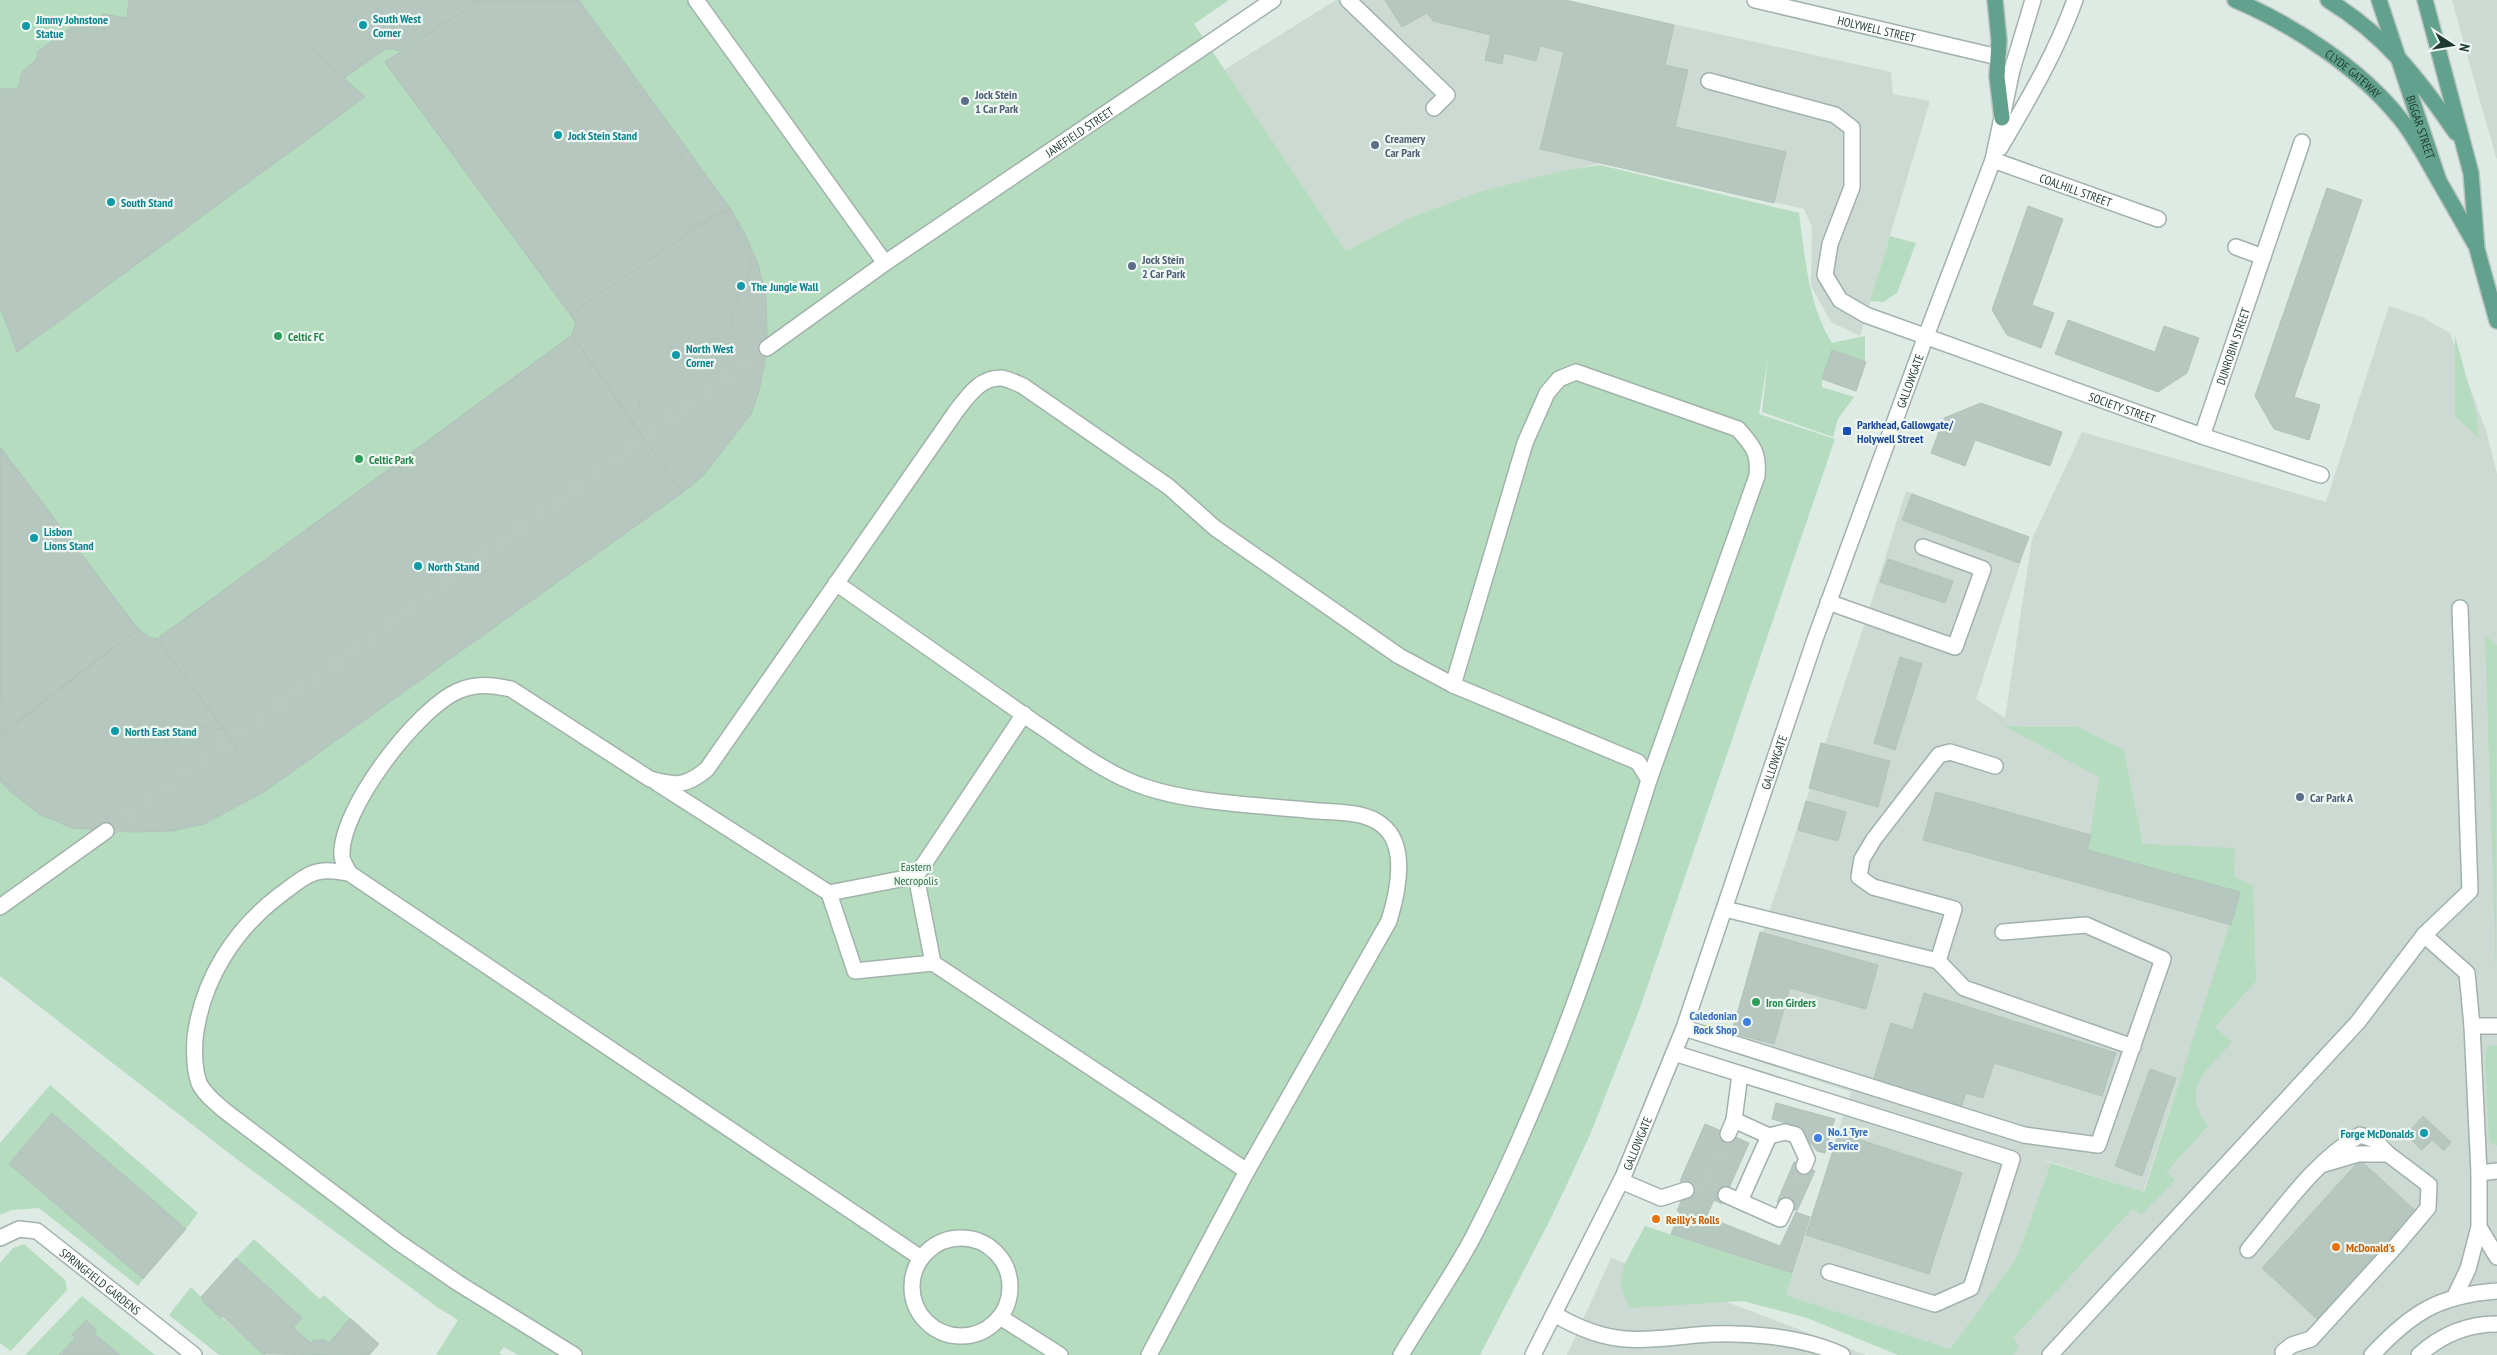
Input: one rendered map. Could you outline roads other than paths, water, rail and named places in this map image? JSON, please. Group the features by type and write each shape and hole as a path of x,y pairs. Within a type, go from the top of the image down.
{"main road":[{"path":"1996,0 1998,16 1997,91 2002,118"},
{"name":"CLYDE GATEWAY","path":"2235,0 2282,24 2356,75 2398,116 2412,135 2439,181"},
{"path":"2328,0 2359,20 2397,55 2417,78 2463,143"},
{"name":"BIGGAR STREET","path":"2379,0 2439,181 2477,248"},
{"name":"BIGGAR STREET","path":"2425,0 2471,172 2477,248 2497,321"}],"street":[{"path":"696,0 885,263"},
{"name":"JANEFIELD STREET","path":"767,348 885,263 1273,0"},
{"path":"1348,0 1448,95 1434,108"},
{"name":"HOLYWELL STREET","path":"1755,0 1998,57"},
{"name":"GALLOWGATE","path":"1532,1355 1621,1181 1684,1028 1771,764 1828,602 1993,160 2012,70 2033,0"},
{"name":"GALLOWGATE","path":"1993,160 2038,83 2064,29 2075,0"},
{"name":"SOCIETY STREET","path":"1709,81 1835,114 1852,128 1852,187 1830,244 1825,275 1840,300 1857,311 2202,436 2321,475"},
{"name":"DUNROBIN STREET","path":"2202,436 2302,142"},
{"name":"COALHILL STREET","path":"1993,160 2158,219"},
{"path":"2236,247 2263,257"},
{"path":"1401,1355 1471,1239 1540,1092 1602,931 1649,780 1757,476 1758,459 1753,445 1738,429 1576,372 1559,379 1547,393 1525,443 1454,685"},
{"path":"650,779 669,784 681,784 695,779 707,769 836,582 973,390 988,380 1002,378 1023,386 1169,487 1215,528 1399,656 1454,685 1638,762 1649,780"},
{"path":"1828,602 1955,647 1983,569 1923,547"},
{"path":"836,582 1024,714 1119,776 1146,787 1203,799 1342,812 1375,820 1385,827 1394,842 1400,864 1399,881 1389,921 1247,1171 1149,1355"},
{"path":"2050,1355 2358,1022 2424,935 2470,892 2460,608"},
{"path":"349,873 342,857 344,833 362,793 428,712 442,699 475,686 493,685 511,689 829,893 854,971 933,963 1247,1171"},
{"path":"933,963 916,876 1024,714"},
{"path":"1938,961 1954,909 1873,887 1859,877 1862,859 1886,822 1939,755 1950,752 1995,766"},
{"path":"3,899 106,831"},
{"path":"574,1355 458,1283 398,1242 225,1111 210,1098 200,1085 195,1069 194,1051 202,1002 218,965 231,946 268,904 300,880 322,870 349,873 921,1258"},
{"path":"829,893 916,876"},
{"path":"1724,909 1938,961 1964,988 2133,1047"},
{"path":"1684,1028 2024,1135 2098,1144 2163,959 2086,926 2003,932"},
{"path":"2424,935 2467,973 2472,1026 2479,1173 2479,1227 2468,1269 2455,1296"},
{"path":"2472,1026 2497,1026"},
{"path":"1674,1053 2012,1158 1971,1288 1935,1304 1829,1272"},
{"path":"1740,1074 1731,1127 1769,1136 1785,1132 1796,1135 1807,1159 1804,1166"},
{"path":"2248,1250 2320,1165 2344,1144 2360,1135 2376,1140 2388,1154 2428,1185 2428,1208 2395,1248 2310,1339 2292,1345 2283,1352"},
{"path":"1740,1201 1769,1136"},
{"path":"2479,1173 2497,1171"},
{"path":"1621,1181 1661,1198 1686,1190"},
{"path":"1726,1195 1780,1219 1786,1206"},
{"path":"2479,1227 2497,1257"},
{"name":"SPRINGFIELD GARDENS","path":"0,1238 19,1229 37,1231 194,1355"},
{"path":"953,1239 976,1240 990,1247 1001,1258 1008,1272 1010,1288 1007,1303 1000,1317 987,1328 972,1334 955,1335 939,1331 926,1320 916,1306 912,1290 914,1274 921,1258 932,1247 953,1239"},
{"path":"2372,1355 2415,1314 2455,1296 2497,1291"},
{"path":"1554,1314 1578,1328 1624,1339 1732,1333 1760,1334 1807,1344 1842,1355"},
{"path":"1000,1317 1060,1355"},
{"path":"2419,1355 2448,1335 2467,1327 2497,1324"}],"tunnel":[{"path":"106,831 767,348"},
{"path":"1686,1190 1705,1186 1728,1134"},
{"path":"1786,1206 1804,1166"}],"place":[{"name":"South West Corner","path":"363,25"},
{"name":"Jimmy Johnstone Statue","path":"26,26"},
{"name":"Jock Stein 1 Car Park","path":"965,101"},
{"name":"Jock Stein Stand","path":"558,135"},
{"name":"Creamery Car Park","path":"1375,145"},
{"name":"South Stand","path":"111,202"},
{"name":"Jock Stein 2 Car Park","path":"1132,266"},
{"name":"The Jungle Wall","path":"741,286"},
{"name":"Celtic FC","path":"278,336"},
{"name":"North West Corner","path":"676,355"},
{"name":"Parkhead, Gallowgate/ Holywell Street","path":"1847,431"},
{"name":"Celtic Park","path":"359,459"},
{"name":"Lisbon Lions Stand","path":"34,538"},
{"name":"North Stand","path":"418,566"},
{"name":"North East Stand","path":"115,731"},
{"name":"Car Park A","path":"2300,797"},
{"name":"Iron Girders","path":"1756,1002"},
{"name":"Caledonian Rock Shop","path":"1747,1022"},
{"name":"Forge McDonalds","path":"2424,1133"},
{"name":"No.1 Tyre Service","path":"1818,1138"},
{"name":"Reilly's Rolls","path":"1656,1219"},
{"name":"McDonald's","path":"2336,1247"}],"park label":[{"name":"Eastern Necropolis","path":"916,873"}]}
